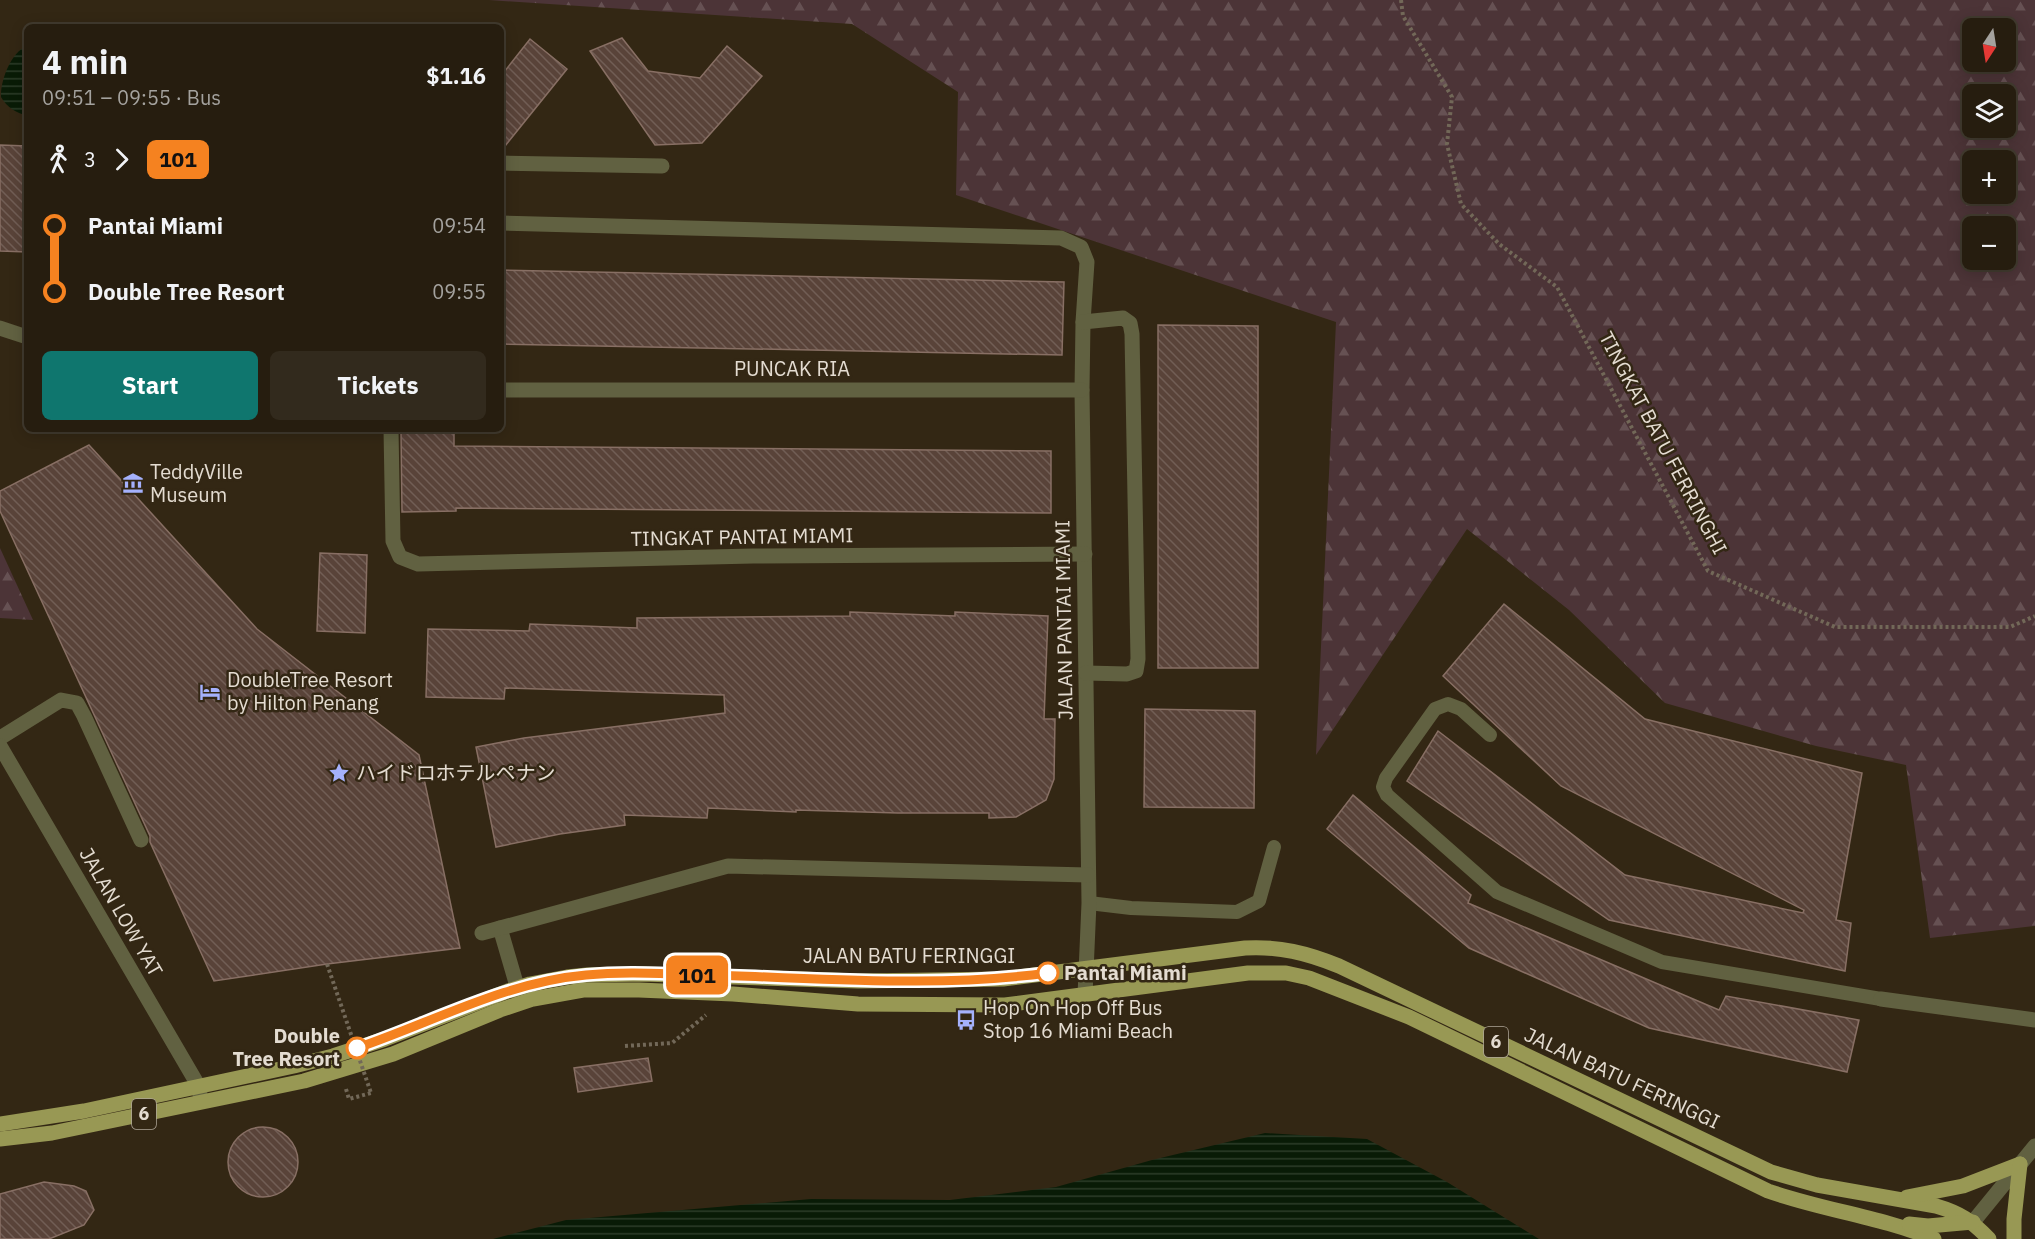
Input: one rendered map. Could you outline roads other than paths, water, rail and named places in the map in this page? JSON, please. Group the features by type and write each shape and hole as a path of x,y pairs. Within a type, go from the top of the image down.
{"main road":[{"name":"JALAN BATU FERINGGI","path":"0,1139 52,1133 339,1072 393,1054 520,995 530,984 587,975 723,975 858,981 1003,979 1245,948 1288,949 1313,955 1771,1172 1817,1185 1954,1211 1973,1222 1989,1239"},
{"name":"JALAN BATU FERINGGI","path":"0,1124 84,1111 294,1066 333,1056 520,995 584,990 639,990 733,994 858,1004 993,1005 1248,974 1286,973 1310,978 1409,1017 1768,1191 1934,1239"},
{"path":"1895,1198 1963,1186 2020,1164 2014,1239"},
{"path":"1879,1222 1928,1226 1973,1222 1975,1239"}],"street":[{"path":"504,163 662,166"},
{"name":"JALAN PANTAI MIAMI","path":"504,223 1061,238 1081,247 1087,262 1082,390 1089,903 1085,995"},
{"path":"1083,322 1123,318 1130,324 1132,334 1138,659 1136,671 1127,674 1086,673"},
{"path":"0,328 24,336"},
{"name":"PUNCAK RIA","path":"504,390 1082,390"},
{"name":"TINGKAT PANTAI MIAMI","path":"391,432 393,541 400,557 418,564 741,556 1085,554"},
{"path":"0,738 61,700 77,703 141,840"},
{"name":"JALAN LOW YAT","path":"0,746 198,1085 202,1101"},
{"path":"482,933 728,866 1088,875"},
{"path":"500,928 520,995"},
{"path":"1881,999 2035,1020"},
{"path":"1973,1222 2035,1146"}],"lane":[{"path":"1491,735 1461,709 1448,704 1435,709 1386,778 1383,787 1387,795 1497,892 1662,962 1881,999"},
{"path":"1089,903 1131,908 1237,912 1259,901 1274,848"}],"place":[{"name":"TeddyVille Museum","path":"133,483"},
{"name":"DoubleTree Resort by Hilton Penang","path":"210,692"},
{"name":"ハイドロホテルペナン","path":"339,773"},
{"name":"Pantai Miami","path":"1048,973"},
{"name":"Hop On Hop Off Bus Stop 16 Miami Beach","path":"966,1020"},
{"name":"Double Tree Resort","path":"357,1048"}]}
